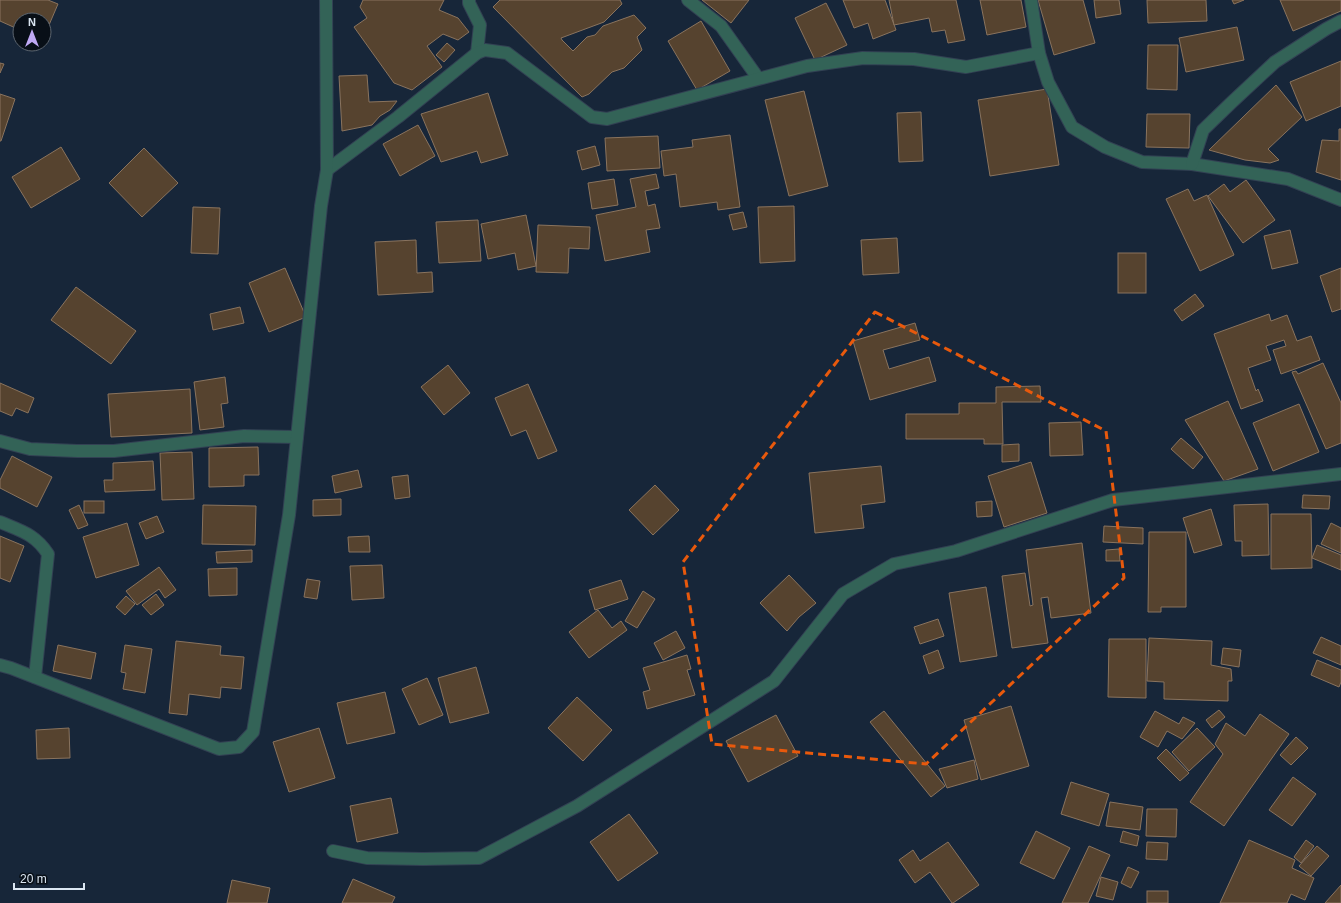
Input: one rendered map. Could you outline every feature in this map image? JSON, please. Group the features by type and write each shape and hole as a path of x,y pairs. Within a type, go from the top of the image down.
{"street":[{"path":"0,665 35,677 219,749 239,747 254,732 289,515 321,206 327,170 326,0"},
{"path":"470,0 469,3 480,25 477,53"},
{"path":"688,0 721,26 758,78"},
{"path":"1031,0 1039,53 1048,82 1072,127 1104,147 1142,162 1192,164 1288,179 1341,200"},
{"path":"1192,164 1203,130 1232,102 1275,62 1341,21"},
{"path":"327,170 398,117 477,53 485,50 508,53 592,117 607,119 807,66 863,58 914,59 966,67 1039,53"},
{"path":"0,441 30,449 114,451 244,436 297,437"},
{"path":"332,851 367,858 479,858 577,806 774,680 843,594 894,564 956,551 1113,500 1341,474"},
{"path":"0,522 32,536 42,544 48,554 35,677"}],"highlighted area":[{"path":"875,312 1106,431 1124,578 926,764 712,744 683,562"}],"building":[{"path":"0,0 48,0 58,4 52,18 52,12 12,12 12,26 0,21"},
{"path":"363,0 444,0 439,10 458,18 469,32 458,40 443,34 427,46 442,67 412,90 394,83 354,27 367,18 360,7"},
{"path":"500,0 620,0 622,4 604,22 561,38 573,51 587,37 595,35 603,26 634,15 646,28 637,37 642,50 624,68 612,72 589,94 582,97 493,7"},
{"path":"702,0 749,0 731,23"},
{"path":"843,0 885,0 896,30 873,39 868,23 854,28"},
{"path":"889,0 956,0 965,40 948,43 945,30 932,32 929,18 894,25"},
{"path":"980,0 1021,0 1026,27 987,35"},
{"path":"1038,0 1083,0 1095,43 1054,55"},
{"path":"1094,0 1119,0 1121,14 1096,18"},
{"path":"1147,0 1206,0 1207,21 1148,23"},
{"path":"1232,0 1244,0 1234,4"},
{"path":"1280,0 1341,0 1341,11 1293,31"},
{"path":"826,3 847,45 815,60 795,18"},
{"path":"701,21 730,71 697,90 668,41"},
{"path":"1237,27 1244,60 1186,72 1179,38"},
{"path":"447,43 455,50 444,62 436,55"},
{"path":"1148,45 1178,45 1177,90 1147,89"},
{"path":"1341,61 1341,106 1306,121 1290,82"},
{"path":"0,63 4,64 0,73"},
{"path":"367,75 369,102 397,101 390,110 380,116 372,125 342,131 339,76"},
{"path":"1276,85 1302,117 1268,149 1279,160 1270,163 1245,160 1209,150"},
{"path":"1047,89 1059,165 990,176 978,100"},
{"path":"804,91 828,186 789,196 765,100"},
{"path":"488,93 508,155 481,163 477,151 441,162 421,114"},
{"path":"0,94 15,99 1,141 0,141"},
{"path":"921,112 923,161 899,162 897,113"},
{"path":"1147,114 1190,114 1189,148 1146,147"},
{"path":"418,125 435,156 400,176 383,144"},
{"path":"1339,129 1341,129 1341,180 1316,172 1322,140 1339,141"},
{"path":"730,135 740,207 718,210 717,202 680,207 676,174 664,176 661,151 693,147 692,140"},
{"path":"658,136 660,168 607,171 605,138"},
{"path":"595,146 600,165 582,170 577,151"},
{"path":"61,147 80,179 31,208 12,177"},
{"path":"144,148 178,183 142,217 109,183"},
{"path":"656,174 659,188 645,191 648,206 655,204 660,228 646,230 650,252 605,261 596,215 636,207 630,179"},
{"path":"614,179 618,205 592,209 588,183"},
{"path":"1246,180 1275,220 1243,243 1208,196 1224,184 1230,192"},
{"path":"1188,189 1194,201 1207,195 1234,255 1200,271 1166,199"},
{"path":"794,206 795,261 760,263 758,207"},
{"path":"193,207 220,208 218,254 191,253"},
{"path":"743,212 747,227 733,230 729,215"},
{"path":"526,215 536,266 518,270 515,253 488,259 481,224"},
{"path":"478,220 481,261 439,263 436,222"},
{"path":"538,225 590,227 589,249 569,248 568,273 536,272"},
{"path":"1290,230 1298,263 1272,269 1264,236"},
{"path":"897,238 899,273 863,275 861,240"},
{"path":"416,240 417,273 432,272 433,292 378,295 375,242"},
{"path":"1118,253 1146,253 1146,293 1118,293"},
{"path":"285,268 306,317 269,332 249,283"},
{"path":"1341,268 1341,309 1332,312 1320,276"},
{"path":"76,287 136,331 111,364 51,320"},
{"path":"1195,294 1204,306 1182,321 1174,310"},
{"path":"240,307 244,323 213,330 210,314"},
{"path":"1269,314 1271,321 1287,315 1297,341 1311,336 1320,360 1281,374 1273,350 1286,346 1284,340 1266,346 1271,360 1248,368 1256,391 1258,389 1263,401 1241,409 1214,334"},
{"path":"915,323 920,340 883,350 889,369 929,357 936,381 870,400 853,341"},
{"path":"1323,363 1341,403 1341,443 1326,449 1292,372 1296,371 1298,374"},
{"path":"448,365 470,393 444,415 421,387"},
{"path":"225,377 228,403 221,404 224,427 200,430 194,382"},
{"path":"0,383 34,398 28,413 16,408 12,416 0,411"},
{"path":"528,384 557,451 538,459 526,430 511,436 495,398"},
{"path":"1040,386 1041,402 1002,402 1003,444 984,444 984,439 906,439 906,414 959,414 959,403 996,403 996,387"},
{"path":"190,389 192,433 111,437 108,394"},
{"path":"1228,401 1258,469 1224,481 1185,420"},
{"path":"1299,404 1319,452 1273,471 1253,423"},
{"path":"1081,422 1083,455 1050,456 1049,423"},
{"path":"1181,438 1203,457 1193,469 1171,449"},
{"path":"1019,444 1019,461 1002,462 1002,445"},
{"path":"258,447 259,475 244,475 244,486 209,487 209,448"},
{"path":"192,452 194,499 162,500 160,453"},
{"path":"12,456 52,477 37,507 0,488 0,480"},
{"path":"153,461 155,490 105,492 104,480 113,480 113,463"},
{"path":"1031,462 1047,513 1004,527 988,476"},
{"path":"881,466 885,502 861,505 864,528 815,533 809,473"},
{"path":"358,470 362,487 335,493 332,476"},
{"path":"408,475 410,497 395,499 392,477"},
{"path":"655,485 679,510 653,535 629,510"},
{"path":"1303,495 1330,496 1329,509 1302,508"},
{"path":"341,499 341,515 313,516 313,500"},
{"path":"84,501 104,501 104,513 84,513"},
{"path":"992,501 992,516 977,517 976,502"},
{"path":"1268,504 1269,555 1242,556 1242,541 1235,541 1234,505"},
{"path":"79,505 88,525 78,529 69,510"},
{"path":"203,505 256,506 255,545 202,544"},
{"path":"1211,509 1222,545 1194,553 1183,518"},
{"path":"1271,514 1311,514 1312,568 1271,569"},
{"path":"157,516 164,532 146,539 139,523"},
{"path":"127,523 139,565 96,578 83,537"},
{"path":"1331,523 1341,528 1341,553 1321,544"},
{"path":"1104,526 1143,528 1143,544 1103,542"},
{"path":"1149,532 1186,532 1186,607 1161,607 1161,612 1148,612"},
{"path":"0,536 24,546 10,582 0,578"},
{"path":"369,536 370,552 349,552 348,537"},
{"path":"1082,543 1091,613 1051,618 1048,597 1041,598 1048,643 1012,648 1002,576 1025,573 1030,606 1033,605 1026,550"},
{"path":"1317,545 1341,555 1341,570 1312,558"},
{"path":"1119,549 1120,561 1106,561 1106,550"},
{"path":"252,550 252,562 217,563 216,552"},
{"path":"382,565 384,598 352,600 350,566"},
{"path":"159,567 176,590 165,598 159,589 137,605 126,591"},
{"path":"237,568 237,595 209,596 208,569"},
{"path":"789,575 816,603 799,617 787,631 760,603"},
{"path":"307,579 320,581 317,599 304,597"},
{"path":"621,580 628,599 595,610 589,590"},
{"path":"986,587 997,656 960,662 949,593"},
{"path":"643,591 655,599 637,628 625,621"},
{"path":"156,594 164,605 151,615 142,605"},
{"path":"126,596 135,604 125,615 116,607"},
{"path":"598,610 612,628 621,621 627,630 589,658 569,632"},
{"path":"938,619 944,636 920,644 914,627"},
{"path":"676,631 685,648 663,660 654,643"},
{"path":"1321,637 1341,646 1341,665 1313,653"},
{"path":"1149,638 1212,641 1211,665 1231,669 1232,681 1228,681 1228,701 1164,699 1164,682 1147,681"},
{"path":"1109,639 1146,639 1146,698 1108,697"},
{"path":"176,641 221,646 220,655 244,657 241,689 221,687 220,698 189,694 187,715 169,713"},
{"path":"58,645 96,653 91,679 53,671"},
{"path":"125,645 152,649 145,693 123,689 126,673 121,672"},
{"path":"1223,648 1241,650 1239,667 1221,664"},
{"path":"938,650 944,668 929,674 923,656"},
{"path":"687,655 691,669 687,670 695,695 647,709 643,692 650,690 643,668"},
{"path":"1317,660 1341,670 1341,682 1339,687 1311,675"},
{"path":"476,667 489,713 450,723 438,678"},
{"path":"427,678 443,715 419,725 402,689"},
{"path":"385,692 395,733 347,744 337,703"},
{"path":"577,697 612,730 583,761 548,728"},
{"path":"1011,706 1029,766 981,780 964,720"},
{"path":"1219,710 1225,717 1212,728 1206,720"},
{"path":"884,711 945,786 931,797 870,722"},
{"path":"1155,711 1179,724 1183,717 1195,723 1182,739 1167,731 1158,747 1140,737"},
{"path":"1260,714 1289,734 1224,826 1190,802 1223,754 1215,744 1226,723 1245,736"},
{"path":"776,715 798,756 748,782 726,741"},
{"path":"69,728 70,758 37,759 36,730"},
{"path":"319,728 335,778 289,792 273,742"},
{"path":"1197,728 1215,747 1189,771 1172,752"},
{"path":"1296,737 1308,748 1291,765 1280,755"},
{"path":"1166,749 1189,773 1180,781 1157,758"},
{"path":"974,760 978,779 947,788 939,769"},
{"path":"1293,777 1316,794 1292,826 1269,810"},
{"path":"1071,782 1109,794 1099,826 1061,814"},
{"path":"391,798 398,833 357,842 350,806"},
{"path":"1110,802 1143,807 1140,830 1106,826"},
{"path":"1147,809 1177,809 1176,837 1146,836"},
{"path":"629,814 658,853 618,881 590,842"},
{"path":"1036,831 1070,848 1054,879 1020,863"},
{"path":"1123,831 1139,836 1137,846 1120,842"},
{"path":"1249,840 1295,860 1292,868 1314,878 1305,900 1291,894 1287,903 1220,903"},
{"path":"1306,840 1314,846 1301,863 1294,857"},
{"path":"948,842 979,885 953,903 930,872 915,883 899,860 913,850 920,861"},
{"path":"1147,842 1168,843 1167,860 1146,859"},
{"path":"1089,846 1110,855 1088,903 1062,903"},
{"path":"1317,846 1329,856 1311,876 1299,866"},
{"path":"1128,867 1139,872 1131,888 1121,883"},
{"path":"1101,877 1118,882 1113,900 1096,896"},
{"path":"353,879 395,897 392,903 342,903"},
{"path":"232,880 270,888 267,903 227,903"},
{"path":"1341,885 1341,903 1325,903"},
{"path":"1147,891 1168,891 1168,903 1147,903"}]}
